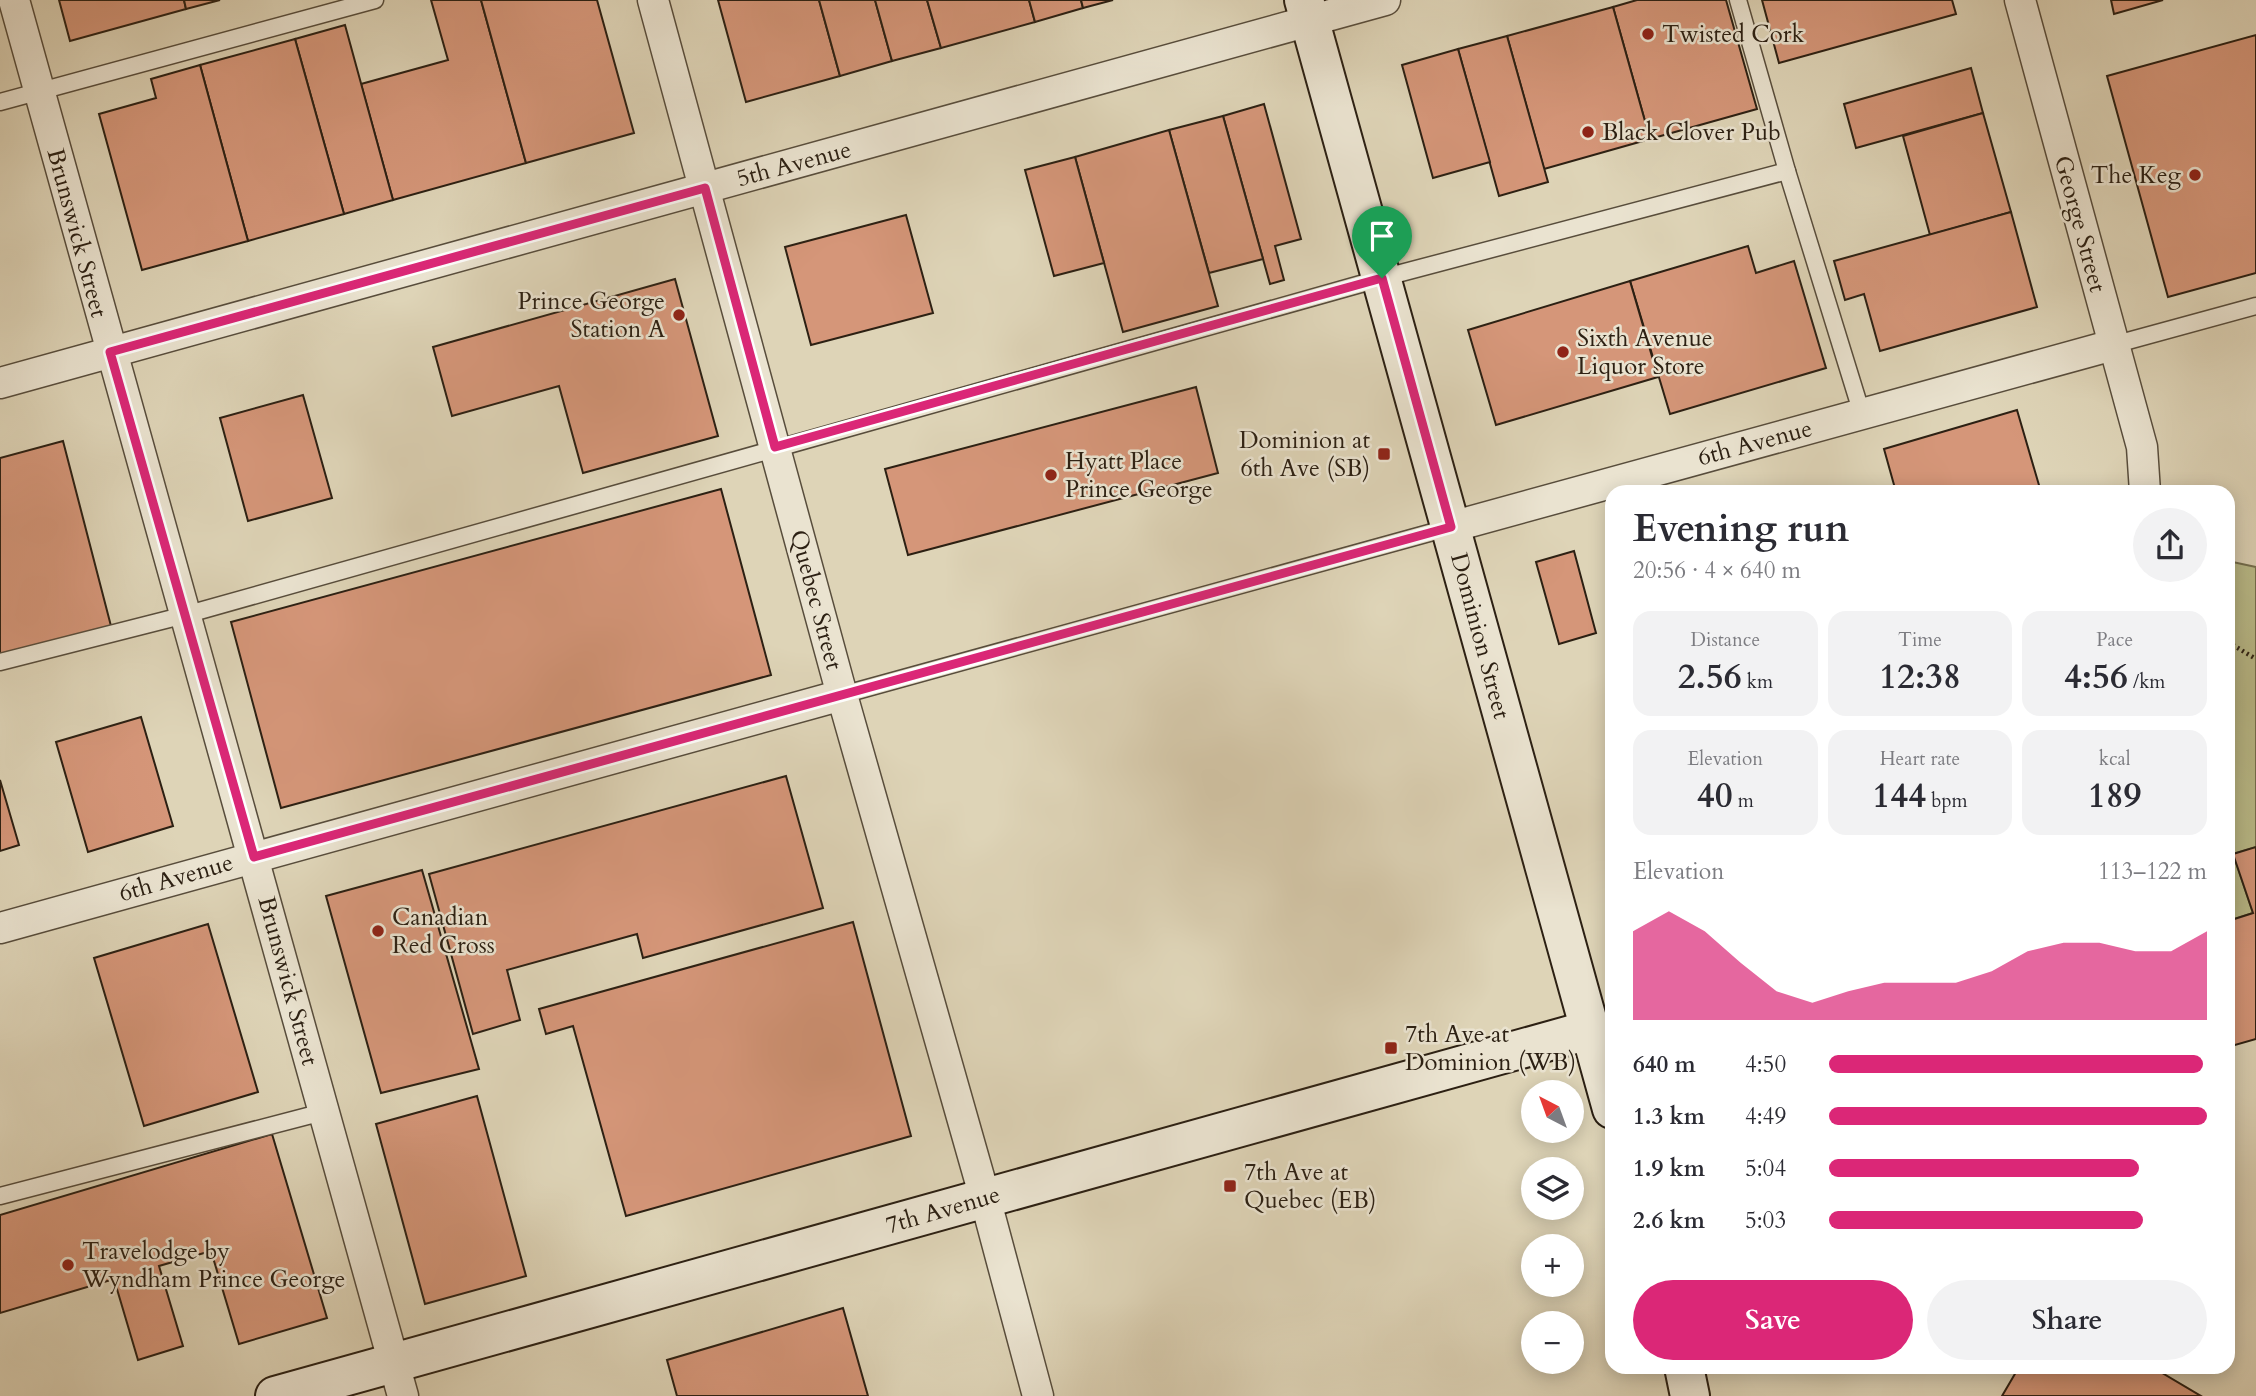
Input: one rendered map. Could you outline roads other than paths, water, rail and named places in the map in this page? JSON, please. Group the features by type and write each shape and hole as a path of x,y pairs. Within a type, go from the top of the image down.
{"street":[{"name":"Brunswick Street","path":"14,0 398,1380"},
{"name":"Quebec Street","path":"653,0 842,695 985,1198 1038,1396"},
{"name":"5th Avenue","path":"0,383 705,188 1307,10 1385,0"},
{"name":"George Street","path":"2020,0 2142,447 2145,485"},
{"name":"Dominion Street","path":"1307,10 1451,527 1600,1027 1605,1061"},
{"name":"6th Avenue","path":"1451,527 2113,345"},
{"name":"6th Avenue","path":"0,928 842,695"},
{"name":"7th Avenue","path":"275,1396 398,1380 985,1198 1600,1027"},
{"path":"1686,1374 1689,1396"}],"lane":[{"path":"0,102 375,0"},
{"path":"1738,0 1787,171 1862,414"},
{"path":"0,662 185,615 1382,278 1787,171"},
{"name":"6th Avenue","path":"2113,345 2256,306"},
{"name":"6th Avenue","path":"842,695 1451,527"},
{"path":"0,1196 323,1112"}],"place":[{"name":"Twisted Cork","path":"1648,34"},
{"name":"Black Clover Pub","path":"1588,132"},
{"name":"The Keg","path":"2195,175"},
{"name":"Prince George Station A","path":"679,315"},
{"name":"Sixth Avenue Liquor Store","path":"1563,352"},
{"name":"Dominion at 6th Ave (SB)","path":"1384,454"},
{"name":"Hyatt Place Prince George","path":"1051,475"},
{"name":"Canadian Red Cross","path":"378,931"},
{"name":"7th Ave at Dominion (WB)","path":"1391,1048"},
{"name":"7th Ave at Quebec (EB)","path":"1230,1186"},
{"name":"Travelodge by Wyndham Prince George","path":"68,1265"}]}
